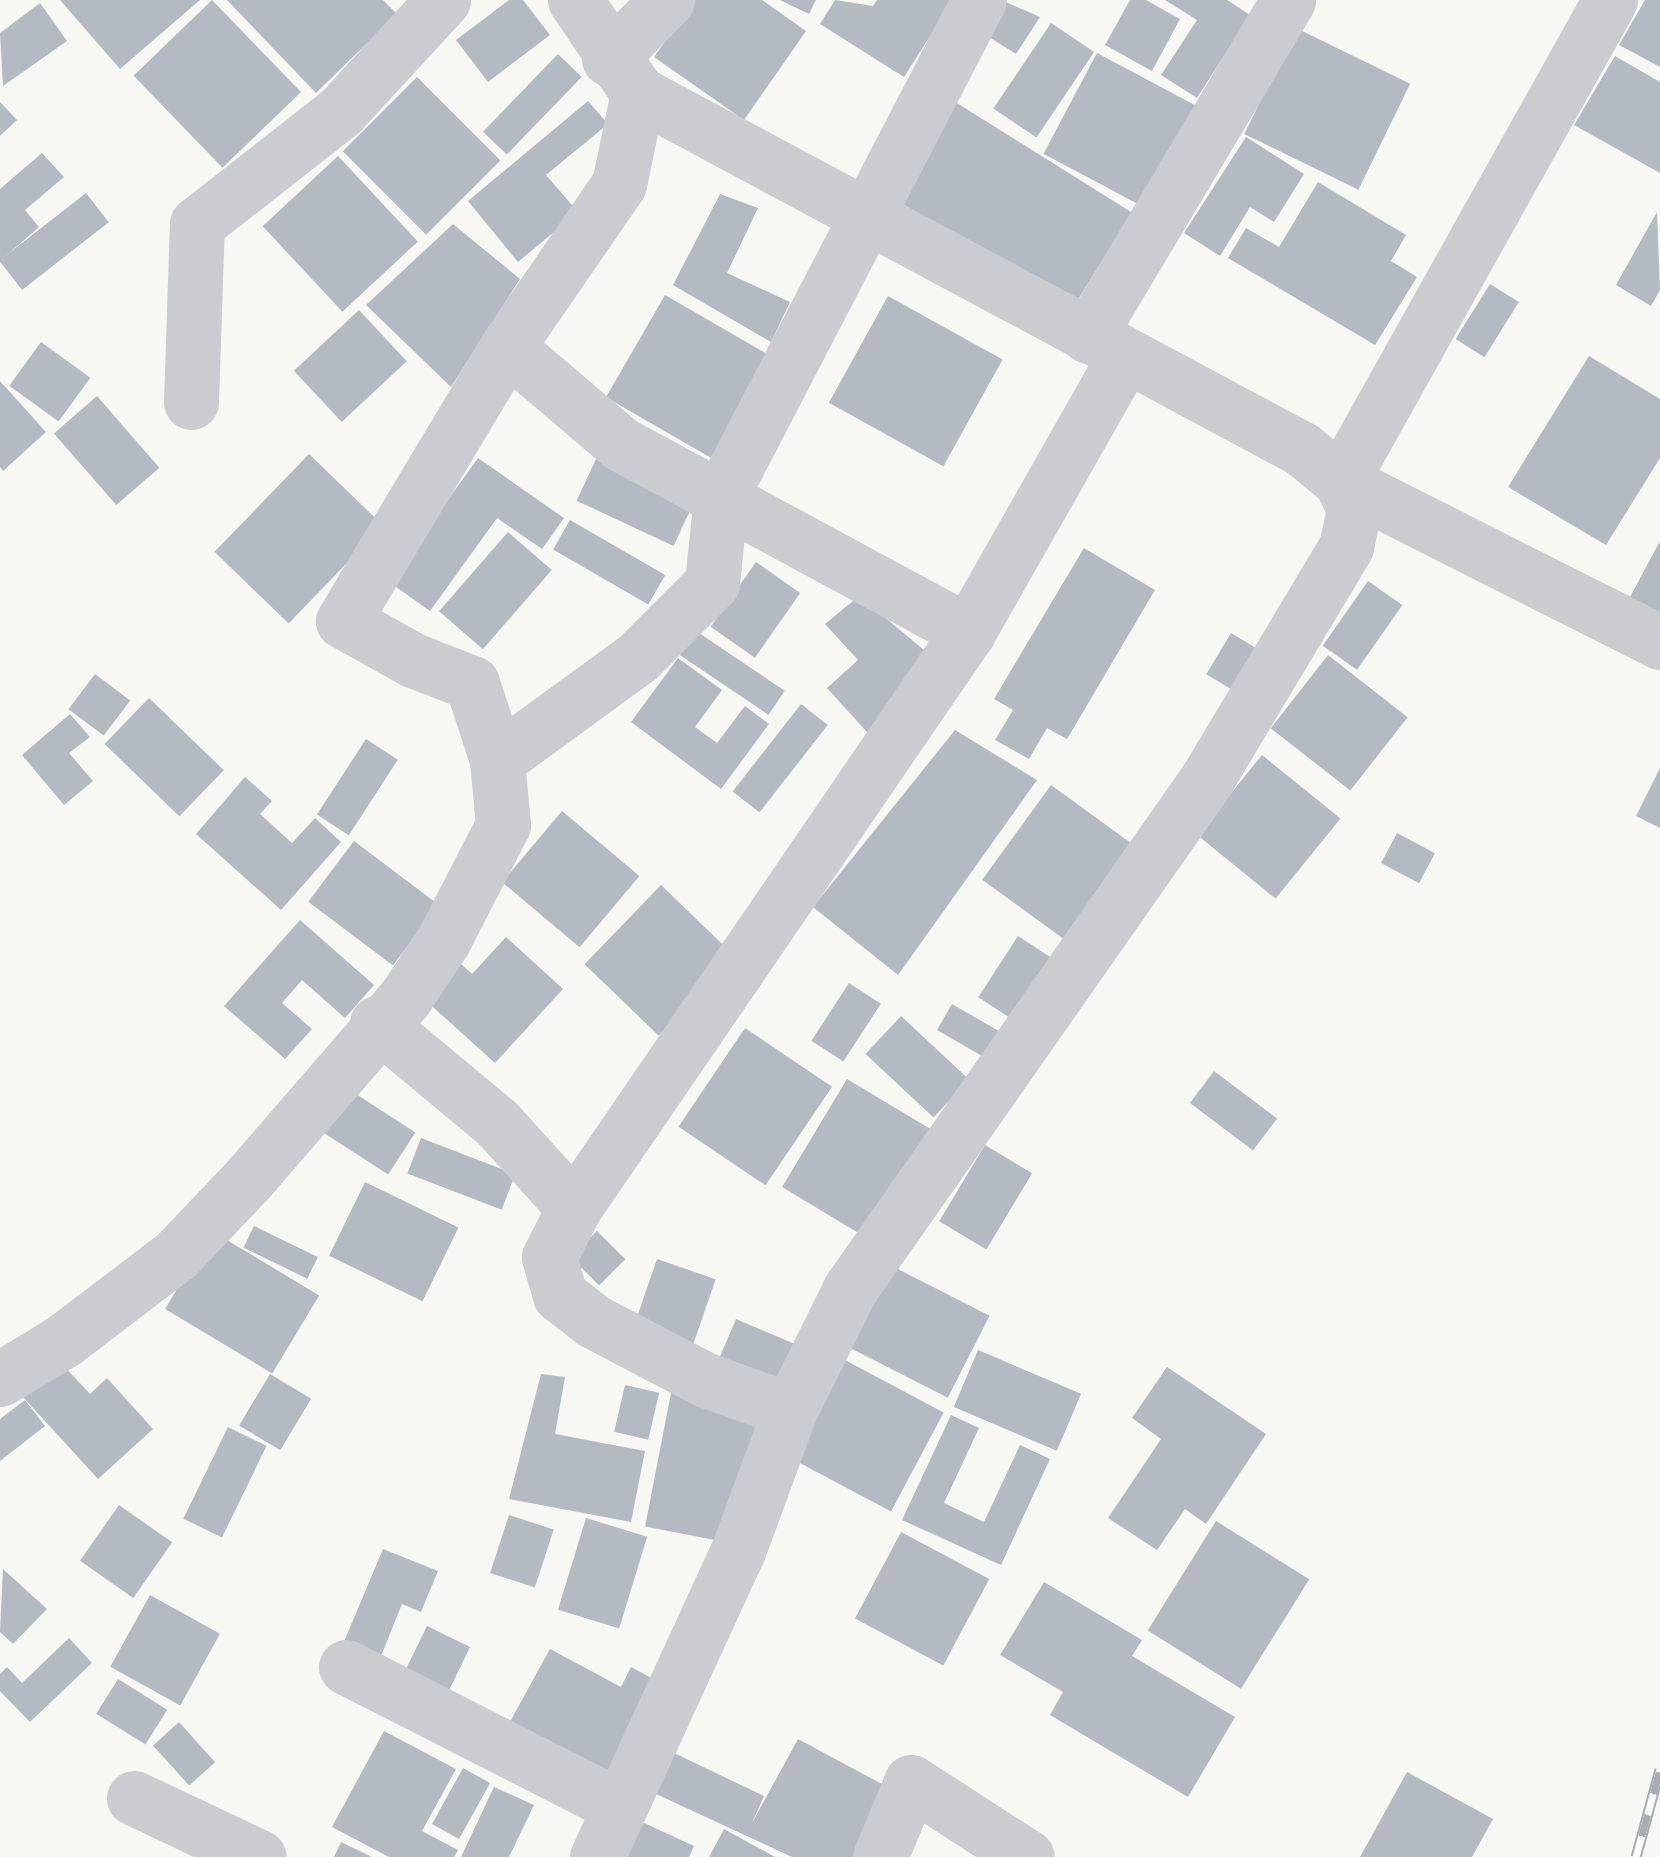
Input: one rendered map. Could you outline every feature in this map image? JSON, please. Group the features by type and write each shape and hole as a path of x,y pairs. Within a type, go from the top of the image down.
{"street":[{"path":"190,402 196,224 341,111 443,0"},
{"path":"574,0 624,76 864,214 1302,449 1341,481 1660,642"},
{"path":"0,1379 63,1341 176,1255 326,1089 377,1023 405,998 443,941 503,825 497,760 472,682 413,660 343,621 508,347 618,184 624,76 667,0"},
{"path":"497,760 638,657 712,584 721,496 864,214 979,0"},
{"path":"790,1410 706,1380 593,1321 560,1294 550,1257 574,1208 968,632 1107,346 1288,0"},
{"path":"1341,481 1610,0"},
{"path":"508,347 621,444 968,632"},
{"path":"597,1857 738,1551 790,1410 850,1290 1206,779 1346,547 1354,509 1341,481"},
{"path":"377,1023 497,1123 574,1208"},
{"path":"346,1667 619,1806"},
{"path":"880,1857 911,1782 1027,1857"},
{"path":"134,1798 259,1857"}],"building":[{"path":"60,0 200,0 120,69"},
{"path":"212,0 301,92 223,168 134,76"},
{"path":"227,0 383,0 397,14 316,93"},
{"path":"509,0 523,0 550,35 488,82 456,40"},
{"path":"694,0 762,0 806,31 744,120 654,57"},
{"path":"780,0 816,0 809,14"},
{"path":"835,0 873,6 877,0 953,0 904,77 820,24"},
{"path":"1001,0 1040,17 1016,54 981,32"},
{"path":"1130,0 1146,0 1180,19 1152,71 1105,45"},
{"path":"1165,0 1227,0 1250,15 1197,98 1161,75 1197,20"},
{"path":"1645,0 1660,0 1660,67 1619,45"},
{"path":"40,3 67,41 3,86 0,33"},
{"path":"1051,23 1094,52 1037,137 993,108"},
{"path":"1296,28 1410,84 1358,190 1244,134"},
{"path":"1097,53 1199,107 1145,208 1043,154"},
{"path":"558,54 582,77 507,155 483,132"},
{"path":"1615,56 1660,82 1660,173 1574,125"},
{"path":"417,77 500,160 426,235 343,151"},
{"path":"944,95 1132,213 1070,313 881,195"},
{"path":"588,101 608,124 546,175 578,212 518,262 468,201"},
{"path":"0,102 17,120 0,136"},
{"path":"1246,137 1304,174 1274,222 1250,207 1220,256 1184,233"},
{"path":"42,153 64,177 25,210 39,227 0,261 0,189"},
{"path":"338,156 418,242 342,312 263,226"},
{"path":"1318,182 1406,235 1391,261 1417,277 1375,345 1228,258 1246,228 1279,247"},
{"path":"86,193 109,222 22,290 0,260"},
{"path":"720,194 758,208 727,273 790,302 771,342 673,285"},
{"path":"1657,212 1660,290 1651,306 1616,285"},
{"path":"453,224 520,279 451,387 366,305"},
{"path":"1490,284 1519,302 1484,357 1456,339"},
{"path":"665,295 772,356 713,459 606,397"},
{"path":"888,296 1003,360 943,466 829,403"},
{"path":"359,310 407,361 342,422 294,371"},
{"path":"41,342 90,378 59,422 9,386"},
{"path":"1589,356 1660,399 1660,458 1606,545 1508,487"},
{"path":"0,381 46,432 3,471 0,467"},
{"path":"97,396 159,468 116,505 54,433"},
{"path":"309,454 383,526 289,623 215,552"},
{"path":"478,458 564,518 542,549 497,518 430,611 389,582"},
{"path":"596,459 693,504 674,546 577,501"},
{"path":"570,520 665,575 648,604 553,549"},
{"path":"508,532 552,570 483,649 439,611"},
{"path":"1660,541 1660,614 1630,597"},
{"path":"1084,548 1155,590 1067,739 1047,728 1029,759 995,740 1013,710 994,699"},
{"path":"756,562 800,593 755,658 711,627"},
{"path":"1368,581 1402,605 1357,670 1323,646"},
{"path":"859,596 942,665 876,742 827,688 858,660 825,624"},
{"path":"696,631 785,691 768,715 680,655"},
{"path":"1231,633 1269,656 1244,697 1206,674"},
{"path":"1328,655 1408,717 1350,790 1271,728"},
{"path":"678,658 722,690 695,727 717,743 745,706 769,724 721,789 631,722"},
{"path":"95,674 130,700 104,736 69,709"},
{"path":"149,698 224,770 179,816 105,744"},
{"path":"801,704 828,725 759,812 733,791"},
{"path":"70,714 90,737 69,753 93,781 64,805 22,755"},
{"path":"955,730 1037,780 898,975 813,907"},
{"path":"366,739 398,760 349,835 317,814"},
{"path":"1262,755 1340,819 1276,899 1197,835"},
{"path":"1660,768 1660,828 1636,816"},
{"path":"245,777 272,801 260,814 292,843 315,818 341,842 281,910 196,834"},
{"path":"1051,785 1141,850 1072,945 982,880"},
{"path":"562,811 639,876 580,947 502,882"},
{"path":"1397,833 1435,853 1419,883 1381,863"},
{"path":"354,841 439,905 393,965 308,902"},
{"path":"661,885 735,957 659,1036 585,964"},
{"path":"300,920 374,985 345,1018 302,980 282,1003 312,1029 285,1059 224,1006"},
{"path":"1018,936 1054,959 1014,1021 978,997"},
{"path":"506,937 563,989 495,1063 424,999 459,962 472,974"},
{"path":"849,983 881,1004 843,1062 811,1041"},
{"path":"952,1004 999,1031 984,1057 937,1030"},
{"path":"901,1016 969,1079 934,1117 866,1054"},
{"path":"745,1028 832,1087 766,1185 678,1127"},
{"path":"1214,1071 1277,1119 1253,1150 1190,1103"},
{"path":"847,1079 940,1135 875,1243 782,1187"},
{"path":"339,1083 415,1133 388,1174 312,1125"},
{"path":"421,1138 515,1174 502,1210 407,1173"},
{"path":"985,1145 1032,1173 986,1250 939,1221"},
{"path":"365,1182 458,1228 423,1301 329,1256"},
{"path":"254,1226 318,1257 307,1279 243,1248"},
{"path":"212,1231 319,1295 272,1373 165,1309"},
{"path":"597,1231 625,1259 599,1285 571,1257"},
{"path":"657,1259 716,1279 689,1358 630,1337"},
{"path":"888,1264 990,1316 948,1398 846,1346"},
{"path":"736,1319 800,1346 779,1394 716,1367"},
{"path":"978,1350 1081,1394 1057,1451 954,1407"},
{"path":"843,1359 944,1413 891,1511 790,1458"},
{"path":"61,1363 90,1394 107,1378 153,1429 98,1479 23,1397"},
{"path":"1167,1367 1266,1434 1206,1524 1185,1509 1157,1550 1108,1518 1161,1439 1132,1418"},
{"path":"270,1374 311,1399 280,1450 239,1425"},
{"path":"541,1374 565,1377 555,1434 645,1451 631,1522 509,1499"},
{"path":"625,1385 659,1393 648,1440 614,1432"},
{"path":"672,1388 762,1406 735,1544 645,1526"},
{"path":"25,1400 45,1426 0,1461 0,1419"},
{"path":"951,1415 979,1428 944,1503 984,1522 1020,1445 1050,1459 1001,1565 902,1520"},
{"path":"228,1427 267,1446 222,1538 183,1519"},
{"path":"119,1505 172,1542 133,1598 80,1561"},
{"path":"509,1515 554,1530 535,1588 490,1573"},
{"path":"586,1518 647,1537 619,1629 558,1610"},
{"path":"1216,1521 1309,1579 1241,1689 1148,1630"},
{"path":"901,1532 989,1579 943,1665 855,1619"},
{"path":"383,1549 438,1571 421,1612 402,1604 377,1666 340,1651"},
{"path":"3,1569 47,1609 13,1644 0,1632"},
{"path":"1044,1582 1142,1640 1132,1656 1235,1717 1188,1797 1050,1715 1063,1692 1000,1655"},
{"path":"150,1595 220,1634 180,1706 110,1667"},
{"path":"427,1626 470,1647 444,1700 401,1679"},
{"path":"69,1638 92,1663 30,1722 0,1691 0,1674 7,1667 22,1683"},
{"path":"550,1649 621,1687 631,1667 661,1683 604,1790 501,1738"},
{"path":"118,1679 167,1710 145,1745 96,1714"},
{"path":"179,1722 215,1762 189,1786 153,1745"},
{"path":"384,1731 456,1769 422,1831 458,1850 454,1857 389,1857 332,1827"},
{"path":"798,1739 893,1790 856,1857 792,1857 654,1793 674,1753 764,1796 752,1823"},
{"path":"463,1768 490,1783 459,1839 432,1824"},
{"path":"1407,1772 1493,1819 1472,1857 1360,1857"},
{"path":"494,1787 534,1805 509,1857 461,1857"},
{"path":"640,1821 694,1846 689,1857 623,1857"},
{"path":"724,1829 775,1857 709,1857"},
{"path":"341,1842 372,1857 334,1857"}],"railway":[{"path":"1636,1857 1660,1769"}]}
